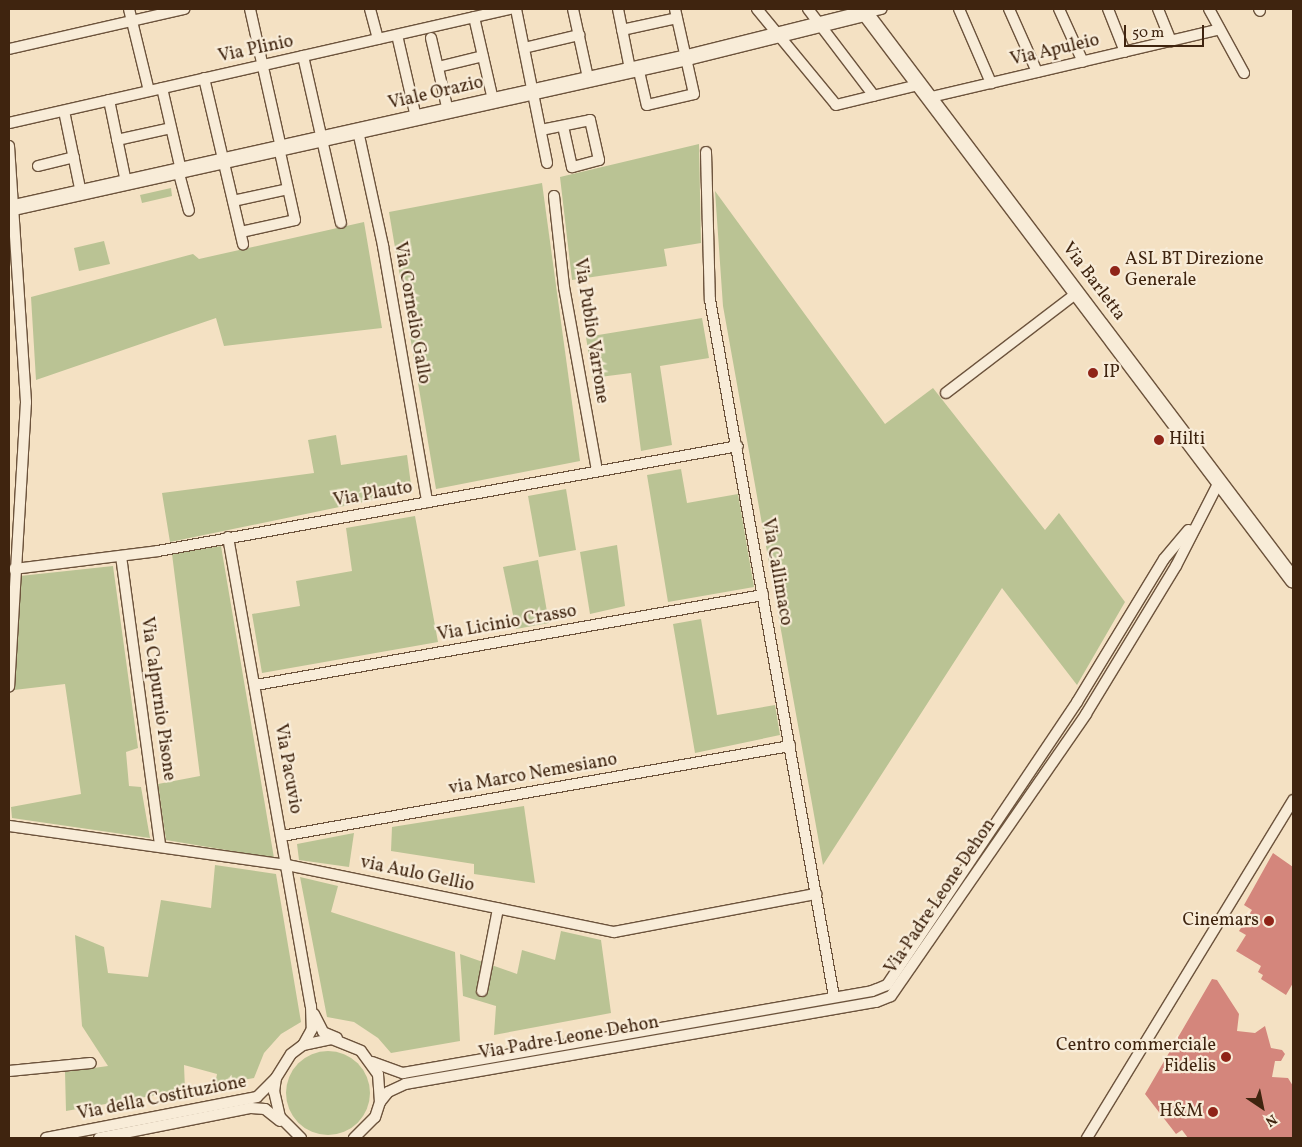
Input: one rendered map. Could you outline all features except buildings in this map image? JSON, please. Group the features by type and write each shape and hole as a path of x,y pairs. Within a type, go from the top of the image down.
{"street":[{"path":"129,9 148,91"},
{"path":"9,49 184,9"},
{"path":"240,232 295,220 250,9"},
{"path":"370,9 378,39"},
{"name":"Via Plinio","path":"9,123 510,9"},
{"path":"516,9 547,163"},
{"path":"573,9 588,78"},
{"path":"618,9 622,30 647,105 694,94 676,13 622,30"},
{"path":"757,9 779,36"},
{"path":"808,9 874,96"},
{"path":"863,11 882,9"},
{"path":"959,9 990,83"},
{"path":"1010,9 1037,72"},
{"path":"1059,9 1083,62"},
{"path":"1108,9 1125,52"},
{"path":"1158,9 1172,41"},
{"path":"1209,9 1218,30 1244,73"},
{"name":"Viale Orazio","path":"12,207 779,36 822,25 863,11"},
{"name":"Via Barletta","path":"863,11 1078,292 1293,580"},
{"path":"474,17 492,100"},
{"name":"Via Apuleio","path":"779,36 836,104 874,96 990,83 1218,30"},
{"path":"397,35 416,117"},
{"path":"524,48 579,35"},
{"path":"431,38 448,111"},
{"path":"303,56 341,222"},
{"path":"438,67 483,56"},
{"path":"204,78 243,244"},
{"path":"162,88 189,211"},
{"path":"108,100 126,182"},
{"path":"64,110 81,193"},
{"path":"541,130 590,120 599,160 572,167 562,126"},
{"path":"117,140 171,128"},
{"name":"Via Cornelio Gallo","path":"358,131 383,246 427,502"},
{"path":"9,146 26,402 14,569 9,686"},
{"name":"Via Callimaco","path":"706,152 710,300 738,446 834,996"},
{"path":"38,166 74,157"},
{"path":"233,201 288,189"},
{"name":"Via Publio Varrone","path":"554,196 564,287 597,471"},
{"path":"946,393 1078,292"},
{"name":"Via Plauto","path":"14,569 121,556 738,446"},
{"name":"Via Padre Leone Dehon","path":"380,1102 388,1092 405,1084 891,996 1086,714 1176,566 1197,519 1219,482"},
{"name":"Via Padre Leone Dehon","path":"372,1062 403,1073 880,988 893,978 1077,702 1164,558 1197,519"},
{"name":"Via Pacuvio","path":"228,537 256,684 311,1006 312,1029 303,1045"},
{"name":"Via Calpurnio Pisone","path":"121,556 160,846"},
{"name":"Via Licinio Crasso","path":"256,684 763,595"},
{"name":"via Marco Nemesiano","path":"282,836 790,746"},
{"path":"1087,1138 1293,800"},
{"name":"via Aulo Gellio","path":"9,826 287,864 614,932 816,894"},
{"path":"482,991 498,909"},
{"name":"Via Pacuvio","path":"311,1006 322,1032 347,1043"},
{"path":"303,1045 332,1039 347,1043 372,1062 378,1074 380,1102 375,1117 354,1138"},
{"name":"Via della Costituzione","path":"46,1138 257,1096 276,1078 291,1054 303,1045"},
{"path":"9,1071 91,1064"},
{"name":"Via della Costituzione","path":"276,1078 275,1105 290,1131"},
{"name":"Via della Costituzione","path":"99,1138 260,1107 274,1114 290,1131 301,1138"}],"green space":[{"path":"699,144 701,243 664,249 667,266 572,280 560,177"},
{"path":"542,183 580,461 436,489 389,212"},
{"path":"171,188 172,196 142,203 140,195"},
{"path":"715,191 885,424 933,388 1045,530 1059,513 1125,602 1077,685 1002,588 823,865 723,306"},
{"path":"364,222 382,328 224,346 216,318 36,380 31,297 193,254 199,259"},
{"path":"104,241 110,264 79,271 74,248"},
{"path":"702,318 709,358 660,366 672,445 641,451 631,373 592,378 586,337"},
{"path":"336,435 341,465 407,455 412,492 170,542 162,493 314,473 308,440"},
{"path":"681,469 687,503 738,494 754,587 668,602 647,475"},
{"path":"566,489 576,550 539,557 528,496"},
{"path":"415,516 438,642 262,673 252,614 300,606 296,581 352,571 346,528"},
{"path":"617,545 625,606 590,614 580,552"},
{"path":"221,546 274,858 166,840 158,784 200,776 172,554"},
{"path":"538,560 549,623 516,629 503,567"},
{"path":"113,566 138,748 126,752 129,786 141,787 150,838 12,818 11,807 81,794 65,684 14,690 20,576"},
{"path":"701,619 717,715 775,705 780,735 695,753 673,624"},
{"path":"524,806 535,883 474,874 474,864 391,851 392,827"},
{"path":"354,833 349,867 299,860 297,844"},
{"path":"215,865 276,874 301,1022 281,1034 264,1053 254,1078 215,1085 217,1074 184,1065 185,1090 66,1111 65,1072 108,1066 82,1026 75,935 104,947 108,973 148,977 161,900 211,908"},
{"path":"300,877 338,886 331,912 455,952 460,1041 391,1053 378,1038 354,1022 327,1017"},
{"path":"561,931 601,940 611,1013 494,1035 496,1006 463,996 460,954 517,974 522,950 555,960"},
{"path":"320,1051 336,1051 352,1058 363,1069 370,1085 367,1109 358,1123 352,1128 336,1135 320,1135 304,1128 293,1117 286,1101 286,1085 293,1069 304,1058"}],"place":[{"name":"ASL BT Direzione Generale","path":"1115,271"},
{"name":"IP","path":"1093,373"},
{"name":"Hilti","path":"1159,440"},
{"name":"Cinemars","path":"1269,921"},
{"name":"Centro commerciale Fidelis","path":"1226,1057"},
{"name":"H&M","path":"1213,1112"}]}
